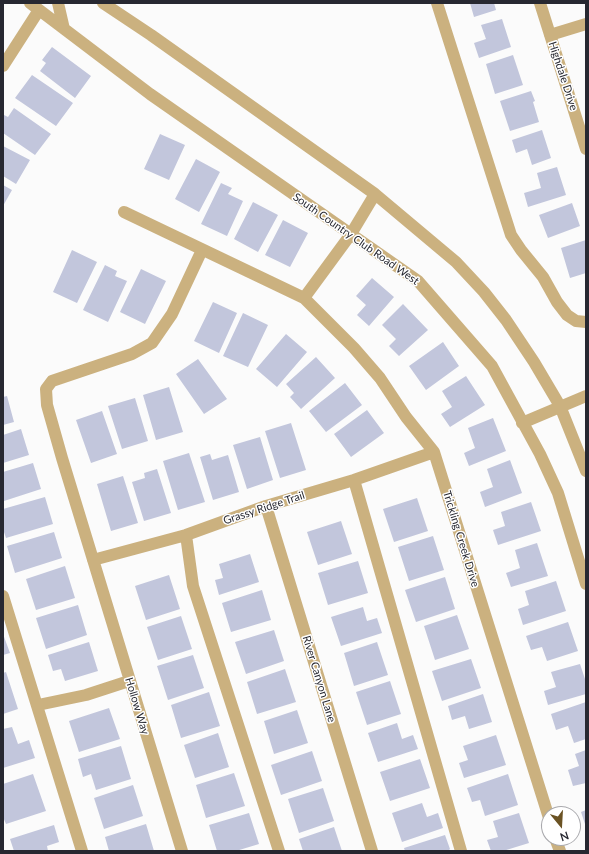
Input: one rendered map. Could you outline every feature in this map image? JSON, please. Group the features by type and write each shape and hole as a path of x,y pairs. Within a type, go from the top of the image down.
{"street":[{"path":"58,3 64,28"},
{"path":"103,3 151,35 375,194 456,262 484,292 522,344 560,406 586,471"},
{"path":"437,3 511,235 543,277 557,302 567,315 576,321 586,322"},
{"name":"Highdale Drive","path":"540,3 586,149"},
{"path":"3,66 34,6"},
{"name":"South Country Club Road West","path":"34,6 150,94 418,281 492,366 540,454 558,493 586,584"},
{"path":"550,35 586,24"},
{"path":"304,298 351,234 375,194"},
{"name":"Trickling Creek Drive","path":"124,212 304,298 354,348 380,378 406,417 434,452 545,806"},
{"name":"Hollow Way","path":"182,851 47,405 46,390 52,381 132,354 152,343 172,314 202,250"},
{"path":"522,423 586,396"},
{"name":"Grassy Ridge Trail","path":"93,560 186,535 266,506 354,480 434,452"},
{"path":"354,480 461,851"},
{"name":"River Canyon Lane","path":"266,506 372,851"},
{"path":"186,535 194,586 279,851"},
{"path":"3,596 82,851"},
{"path":"38,705 86,694 130,681"}],"building":[{"path":"470,3 494,3 496,10 474,17"},
{"path":"502,19 511,47 479,58 474,43 486,39 481,25"},
{"path":"52,47 91,76 75,98 40,71 46,63 42,60"},
{"path":"513,55 523,85 495,94 486,64"},
{"path":"32,75 73,103 56,126 15,98"},
{"path":"531,91 535,101 533,102 539,122 510,131 500,101"},
{"path":"14,108 51,134 35,155 3,133 3,116 8,117"},
{"path":"542,130 551,158 532,165 527,149 516,153 512,140"},
{"path":"160,134 185,145 169,180 144,169"},
{"path":"3,146 30,160 16,184 3,176"},
{"path":"196,159 220,172 199,212 175,199"},
{"path":"557,167 566,195 528,207 524,193 541,188 537,173"},
{"path":"221,183 232,188 228,194 243,201 227,236 201,224"},
{"path":"3,185 12,190 3,206"},
{"path":"253,202 278,215 258,252 234,239"},
{"path":"572,203 580,226 548,238 539,215"},
{"path":"283,220 308,233 290,267 265,255"},
{"path":"586,240 586,273 570,278 561,248"},
{"path":"72,250 97,262 77,303 53,292"},
{"path":"105,265 117,271 115,276 127,281 108,322 83,310"},
{"path":"141,269 166,281 145,324 120,312"},
{"path":"372,278 394,297 369,326 357,315 366,305 356,296"},
{"path":"213,302 237,313 219,353 194,341"},
{"path":"403,304 428,330 399,356 389,346 396,339 382,325"},
{"path":"243,313 268,325 248,367 223,356"},
{"path":"286,334 307,352 277,387 256,369"},
{"path":"443,342 459,366 426,390 409,366"},
{"path":"316,357 335,378 301,409 290,397 294,393 286,384"},
{"path":"198,359 227,399 204,414 176,374"},
{"path":"466,376 485,405 450,427 441,414 452,407 442,391"},
{"path":"345,383 362,405 326,432 309,411"},
{"path":"169,387 183,432 156,440 143,395"},
{"path":"7,396 14,422 3,425 3,397"},
{"path":"135,398 148,441 122,449 108,406"},
{"path":"367,410 384,433 351,457 334,434"},
{"path":"102,411 117,454 91,463 76,420"},
{"path":"493,418 506,451 469,466 464,453 475,448 468,428"},
{"path":"291,423 306,470 280,478 265,431"},
{"path":"21,429 29,455 3,463 3,435"},
{"path":"260,437 273,480 247,489 233,445"},
{"path":"189,453 205,502 178,510 163,461"},
{"path":"210,454 212,460 228,455 239,492 213,500 200,457"},
{"path":"510,460 522,493 485,507 480,492 493,487 487,469"},
{"path":"33,463 41,489 4,501 3,472"},
{"path":"157,469 171,513 144,521 132,482 145,478 144,473"},
{"path":"123,476 138,523 111,531 97,484"},
{"path":"45,497 53,524 6,538 3,529 3,509"},
{"path":"417,498 428,531 394,542 383,509"},
{"path":"531,502 541,531 498,545 493,530 505,526 501,512"},
{"path":"341,521 352,554 318,565 307,532"},
{"path":"54,532 62,558 15,573 7,546"},
{"path":"433,536 444,570 409,581 398,547"},
{"path":"537,543 548,576 511,587 506,573 520,568 515,550"},
{"path":"250,554 259,582 219,595 215,580 223,578 219,564"},
{"path":"358,561 368,593 328,605 318,573"},
{"path":"65,566 75,598 36,610 26,579"},
{"path":"169,575 180,609 146,620 135,586"},
{"path":"445,577 455,609 416,622 405,590"},
{"path":"556,581 566,611 523,625 518,609 529,605 525,591"},
{"path":"262,590 271,620 231,632 222,603"},
{"path":"78,605 87,635 46,649 36,618"},
{"path":"363,607 367,621 377,618 382,633 341,646 331,617"},
{"path":"457,615 469,649 435,660 424,626"},
{"path":"181,616 192,649 158,660 147,627"},
{"path":"568,622 578,651 547,661 542,647 531,650 526,636"},
{"path":"274,630 284,661 246,674 235,642"},
{"path":"3,634 10,653 3,655"},
{"path":"89,642 98,671 65,681 61,669 53,671 48,655"},
{"path":"377,642 388,675 354,686 344,653"},
{"path":"193,655 204,688 168,700 157,666"},
{"path":"471,659 481,688 442,701 432,671"},
{"path":"580,664 586,682 586,694 548,705 544,691 556,687 551,672"},
{"path":"285,669 296,702 257,714 247,682"},
{"path":"6,672 18,709 3,714 3,673"},
{"path":"390,681 401,714 367,725 356,692"},
{"path":"209,692 220,726 181,738 171,705"},
{"path":"483,694 492,722 469,729 465,716 452,720 448,706"},
{"path":"586,702 586,739 574,743 568,726 556,730 551,714"},
{"path":"109,708 120,739 79,752 69,721"},
{"path":"297,710 308,743 274,754 264,721"},
{"path":"397,723 402,739 413,735 418,749 378,762 368,733"},
{"path":"12,727 18,744 29,740 35,758 3,768 3,729"},
{"path":"218,733 229,767 195,778 184,745"},
{"path":"496,735 506,765 464,778 459,763 468,760 463,746"},
{"path":"121,746 131,779 96,790 91,774 83,777 78,759"},
{"path":"586,750 586,783 573,786 568,770 579,766 575,754"},
{"path":"312,751 322,781 281,795 271,765"},
{"path":"420,759 430,788 390,801 380,772"},
{"path":"234,773 245,806 206,818 196,785"},
{"path":"33,774 46,811 6,824 3,817 3,784"},
{"path":"508,774 518,805 485,816 480,800 472,802 467,788"},
{"path":"133,785 143,816 104,829 94,798"},
{"path":"323,788 334,821 299,833 288,799"},
{"path":"422,803 427,817 438,813 443,828 402,842 392,813"},
{"path":"586,810 586,827 581,812"},
{"path":"249,813 259,844 236,851 217,851 209,825"},
{"path":"519,813 529,843 503,851 491,851 487,840 498,837 493,821"},
{"path":"146,824 154,851 109,851 105,837"},
{"path":"54,825 59,842 47,846 48,851 14,851 10,839"},
{"path":"334,827 342,851 303,851 299,839"},
{"path":"445,835 450,849 448,851 405,851 404,848"}]}
